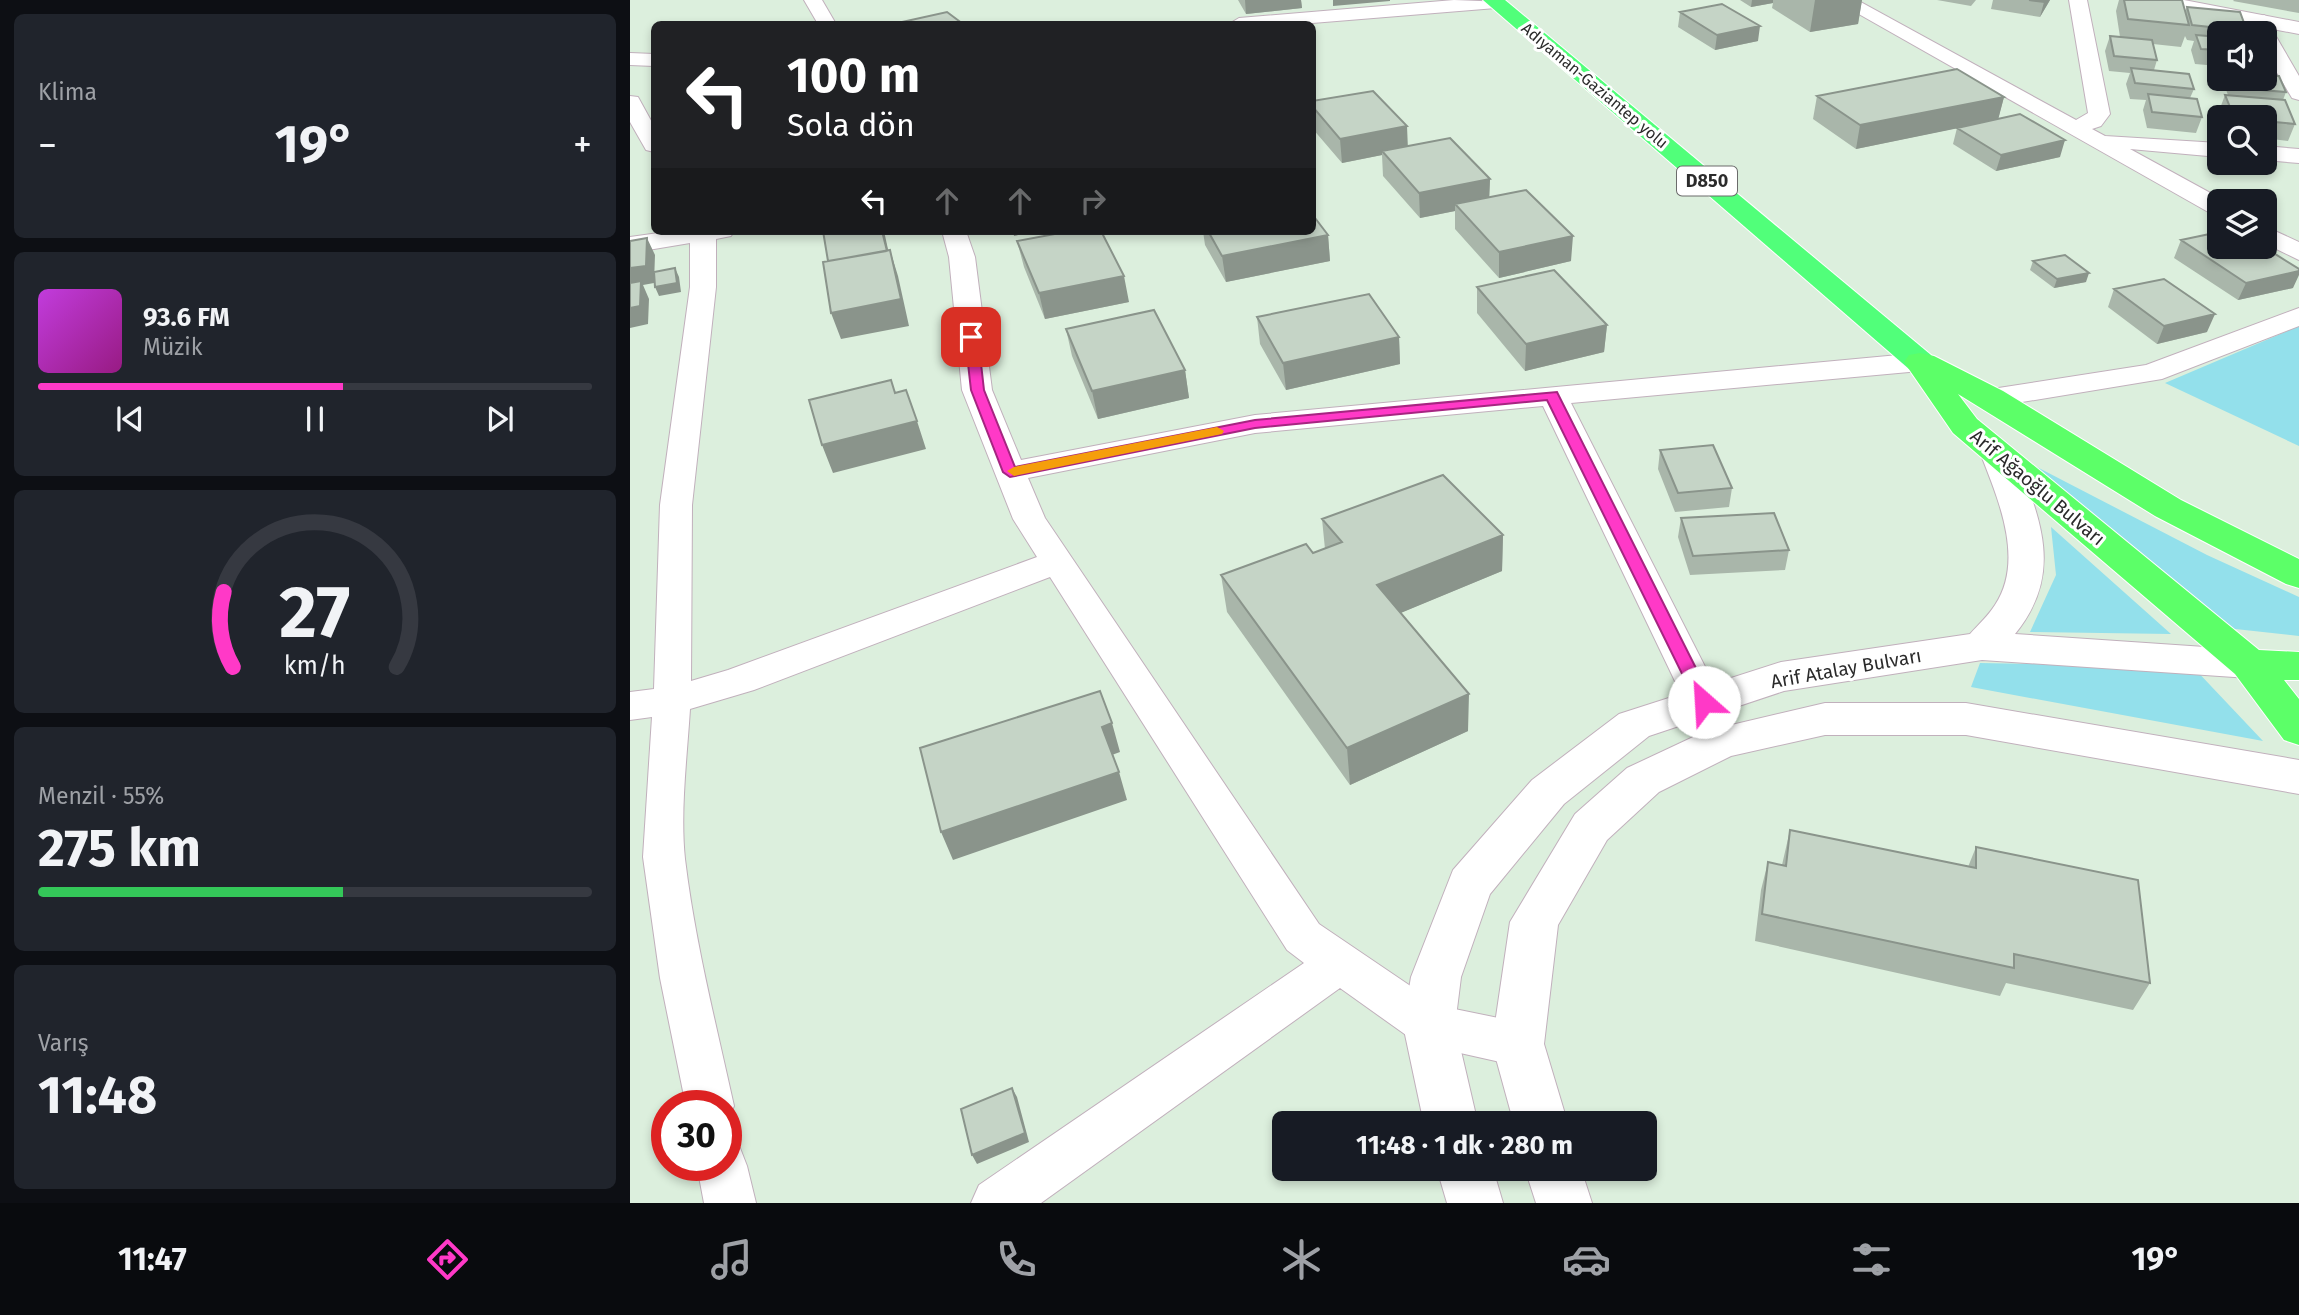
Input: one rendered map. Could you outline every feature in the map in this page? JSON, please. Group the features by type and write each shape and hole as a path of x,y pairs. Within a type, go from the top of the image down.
{"highway":[{"name":"Arif Ağaoğlu Bulvarı","path":"1920,362 1992,398 2168,508 2299,575"},
{"name":"Arif Ağaoğlu Bulvarı","path":"1920,362 1965,425 2249,664 2299,729"},
{"path":"2249,664 2299,666"}],"main road":[{"path":"2151,0 2264,21"},
{"name":"Adıyaman-Gaziantep yolu","path":"1495,1 1920,362"},
{"path":"2277,24 2299,28"},
{"path":"1982,646 2015,604 2025,571 2028,546 2025,525 1998,455"},
{"name":"Arif Atalay Bulvarı","path":"1448,1111 1429,1025 1436,977 1470,884 1548,792 1634,724 1781,677 1982,646 2249,664"},
{"path":"1537,1111 1518,1044 1534,922 1591,827 1643,780 1721,742 1825,719 1966,719 2299,777"},
{"path":"1469,1181 1475,1203"},
{"path":"1557,1181 1564,1203"}],"street":[{"path":"813,0 825,21"},
{"path":"1843,0 2207,201"},
{"path":"2077,127 2093,121 2099,114 2078,0"},
{"path":"1313,21 1495,1"},
{"path":"2277,56 2299,94"},
{"path":"631,60 651,60"},
{"path":"630,102 651,140"},
{"path":"2100,140 2207,149"},
{"path":"2277,154 2299,156"},
{"path":"630,245 691,235"},
{"path":"707,1090 683,978 664,858 666,771 672,701 676,505 709,235"},
{"path":"955,235 962,257 977,390 1029,519 1303,937 1429,1025 1518,1044"},
{"path":"2277,240 2299,252"},
{"path":"1992,398 2152,373 2299,316"},
{"path":"1010,472 1255,424 1920,362"},
{"path":"1552,395 1704,702"},
{"path":"630,706 672,701 741,680 1057,562"},
{"path":"997,1203 1340,963"},
{"path":"725,1181 730,1203"}],"shaded area":[{"path":"2299,326 2299,446 2165,383"},
{"path":"2035,466 2207,555 2299,597 2299,636 2217,627"},
{"path":"2051,527 2171,634 2030,632 2056,575"},
{"path":"1980,663 2193,667 2263,741 1971,687"}],"building":[{"path":"2124,0 2182,0 2189,25 2128,19"},
{"path":"1722,4 1760,26 1717,35 1680,12"},
{"path":"2187,7 2240,12 2243,21 2207,21 2207,27 2192,25"},
{"path":"947,12 959,21 906,21"},
{"path":"2196,35 2207,36 2207,49 2201,49"},
{"path":"2110,36 2152,40 2157,60 2114,56"},
{"path":"2131,68 2189,74 2194,89 2135,83"},
{"path":"1957,69 2004,97 1860,125 1817,96"},
{"path":"2277,76 2279,76 2286,92 2274,91 2277,91"},
{"path":"1373,91 1407,126 1340,139 1316,111 1316,100"},
{"path":"2148,94 2197,99 2202,117 2152,112"},
{"path":"2225,95 2285,100 2295,124 2277,122 2277,105 2229,105"},
{"path":"2020,114 2065,140 2001,155 1957,128"},
{"path":"1450,138 1490,179 1419,193 1382,151"},
{"path":"1526,190 1573,236 1499,252 1455,204"},
{"path":"1316,219 1328,235 1222,256 1210,235 1316,235"},
{"path":"824,235 883,235 887,251 828,261"},
{"path":"1049,235 1103,235 1124,276 1039,293 1017,241"},
{"path":"2207,235 2207,257 2181,240"},
{"path":"647,238 646,266 630,268 630,241"},
{"path":"890,250 901,299 831,313 823,262"},
{"path":"2065,255 2089,273 2057,279 2033,261"},
{"path":"2277,255 2299,269 2299,271 2246,283 2210,259 2277,259"},
{"path":"675,268 677,283 655,287 654,272"},
{"path":"1554,270 1607,325 1526,344 1477,287"},
{"path":"2164,279 2215,314 2164,326 2114,289"},
{"path":"641,281 640,306 630,308 630,283"},
{"path":"1369,294 1399,337 1283,363 1257,317"},
{"path":"1154,310 1185,370 1092,391 1066,329"},
{"path":"891,380 895,393 906,390 917,421 822,445 809,400"},
{"path":"1713,445 1732,488 1678,493 1660,450"},
{"path":"1443,475 1503,535 1377,585 1469,694 1347,748 1221,575 1306,544 1313,553 1342,542 1322,519"},
{"path":"1774,513 1789,550 1693,556 1681,518"},
{"path":"1100,691 1112,723 1102,727 1119,772 941,832 920,748"},
{"path":"1790,830 1976,868 1976,847 2138,880 2150,983 2014,954 2014,968 1762,914 1768,862 1786,866"},
{"path":"1012,1088 1025,1133 972,1155 961,1109"}],"slow traffic":[{"path":"1014,471 1217,431"}],"route":[{"path":"971,337 977,390 1010,472 1255,424 1552,395 1704,702"}]}
